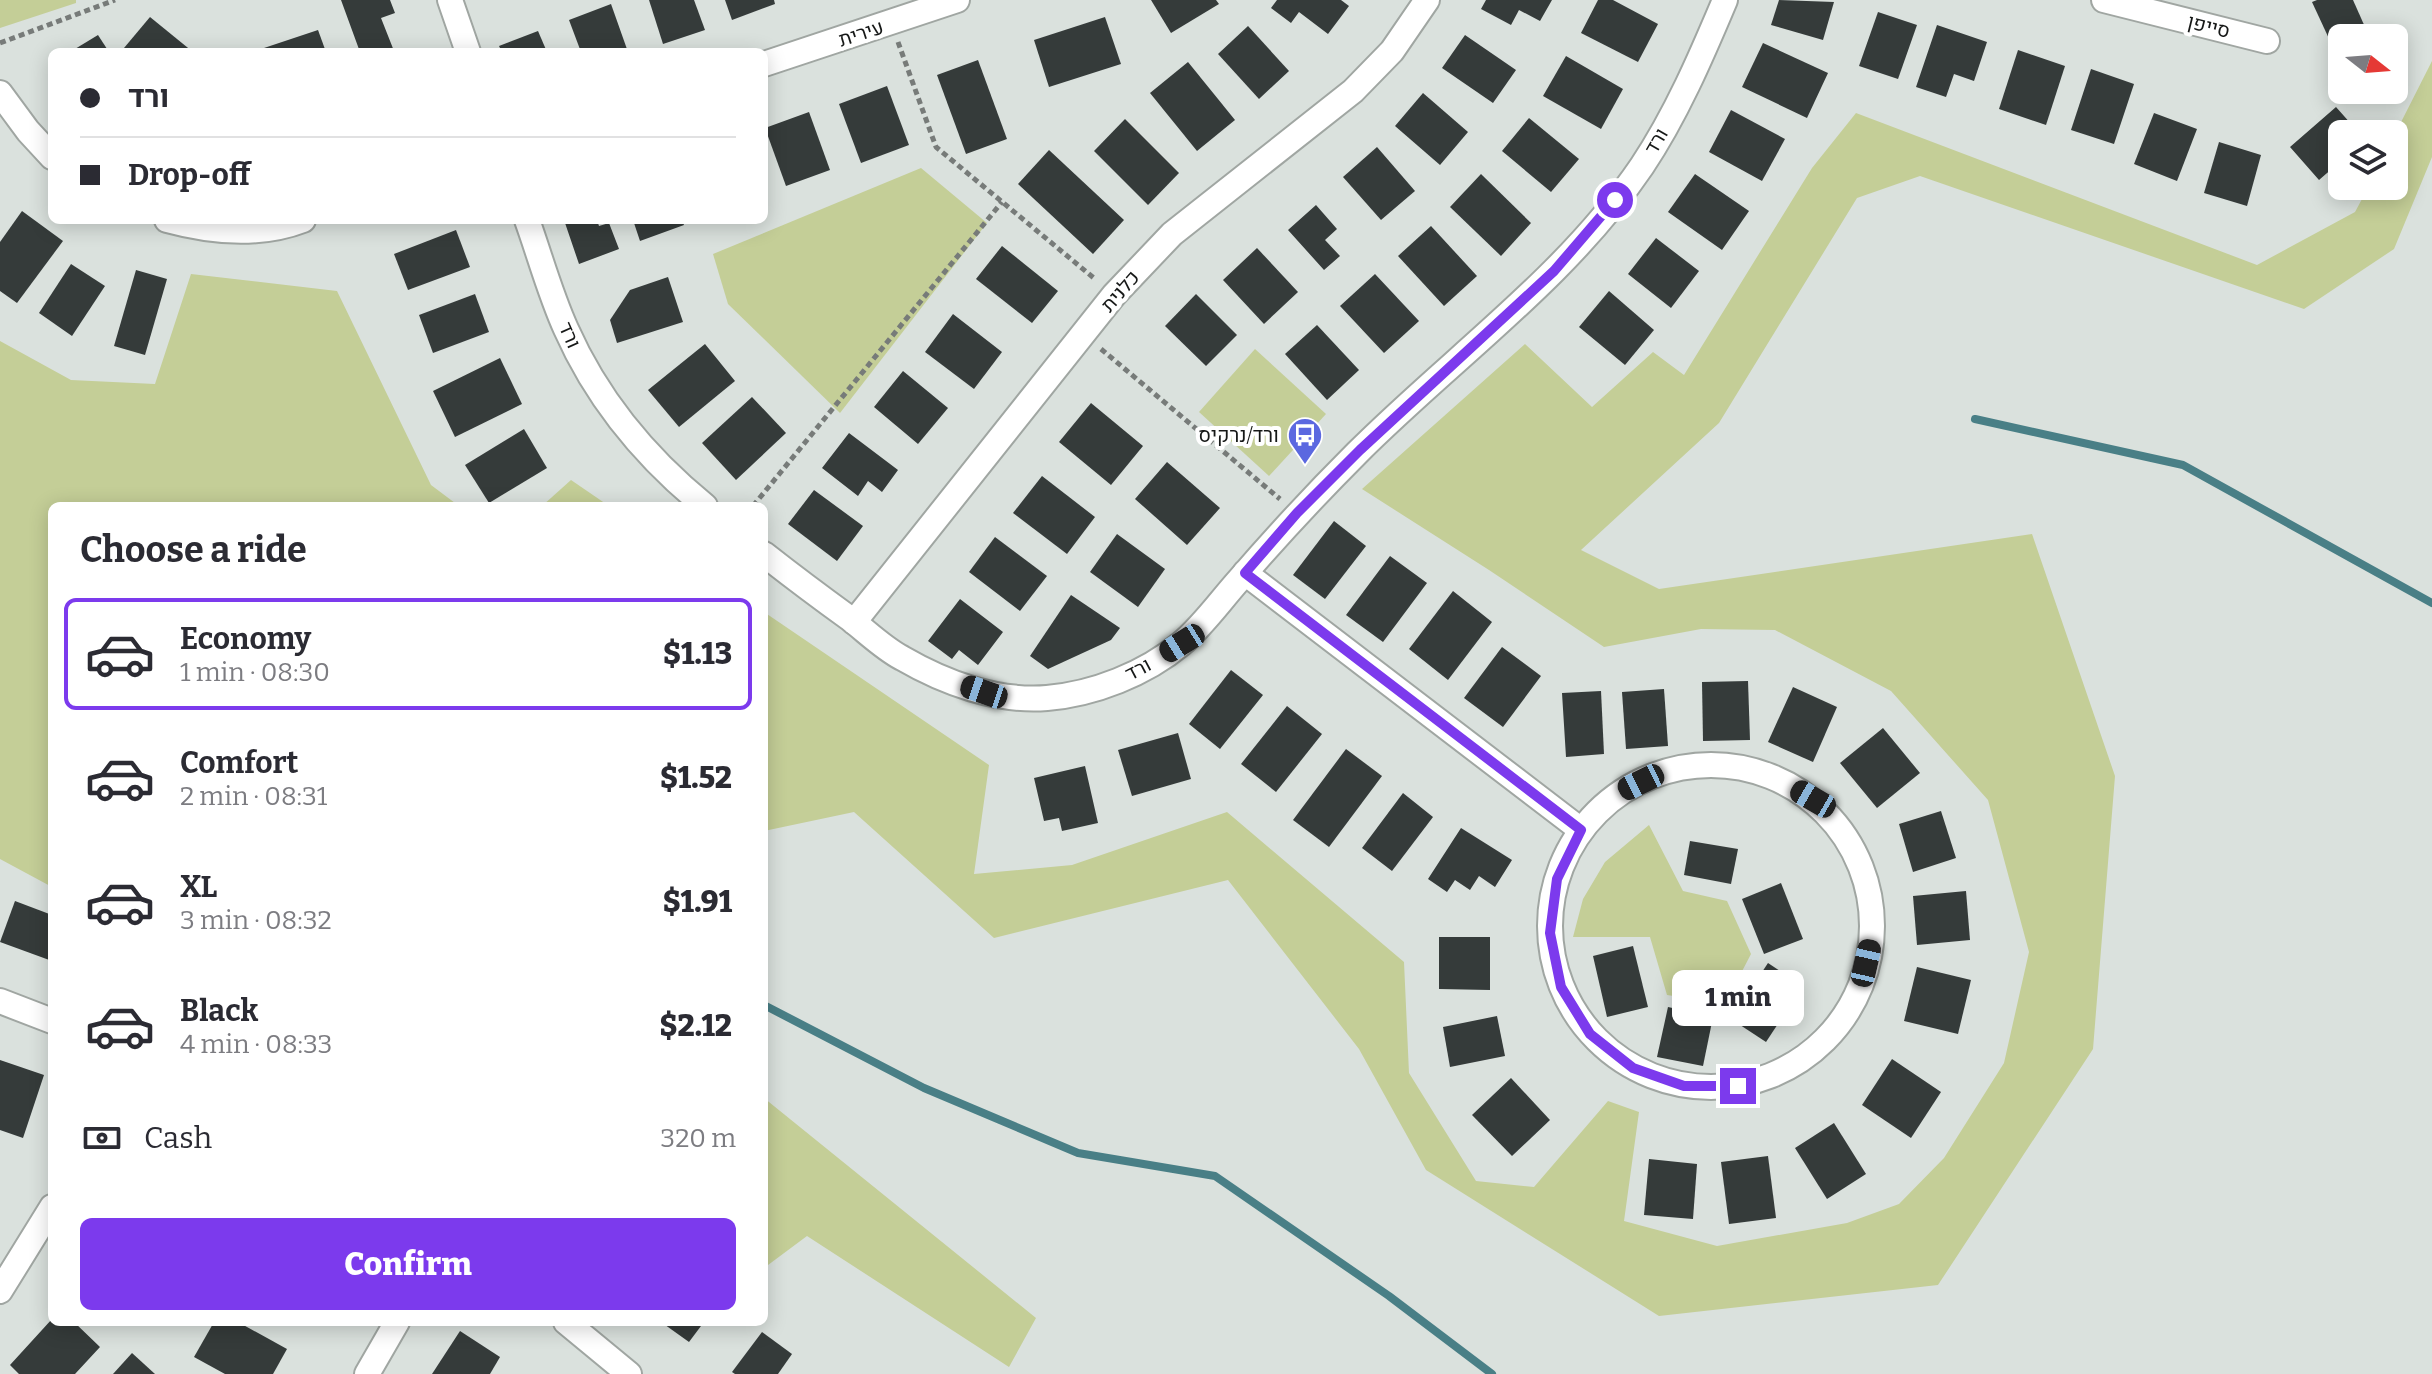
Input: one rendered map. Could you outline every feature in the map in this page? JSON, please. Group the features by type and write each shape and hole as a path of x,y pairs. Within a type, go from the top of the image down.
{"street":[{"path":"450,0 467,48"},
{"name":"עירית","path":"768,63 957,0"},
{"name":"כלנית","path":"854,622 1114,295 1172,234 1353,91 1392,51 1427,0"},
{"name":"ורד","path":"768,557 900,657 946,679 984,692 1046,698 1080,693 1112,683 1150,664 1182,643 1297,513 1360,450 1554,271 1601,217 1642,167 1675,110 1725,0"},
{"name":"סייפן","path":"2104,0 2267,41"},
{"path":"0,93 48,153"},
{"path":"187,224 216,230 251,231 284,224"},
{"name":"ורד","path":"528,224 565,328 588,374 643,448 701,502"},
{"path":"1245,573 1581,830"},
{"path":"1716,764 1742,768 1767,773 1813,799 1847,838 1868,886 1872,938 1860,989 1832,1033 1790,1067 1738,1086 1684,1086 1633,1068 1590,1034 1561,987 1550,933 1557,879 1581,830 1618,793 1664,770 1716,764"},
{"path":"0,1001 48,1019"},
{"path":"0,1291 48,1213"},
{"path":"367,1374 395,1326"},
{"path":"571,1326 629,1374"}],"path":[{"path":"0,43 115,0"},
{"path":"891,23 936,147 1114,295"},
{"path":"756,502 1002,202"},
{"path":"1085,335 1297,513"}],"green space":[{"path":"0,0 76,0 76,3 0,28"},
{"path":"2432,61 2432,157 2394,249 2304,309 1920,176 1857,198 1719,423 1581,550 1659,589 2032,534 2115,776 2093,1049 1938,1285 1659,1316 1426,1170 1359,1049 1228,880 994,938 854,812 768,830 768,615 989,765 974,874 1072,865 1227,812 1404,962 1409,1073 1476,1181 1534,1187 1608,1101 1639,1112 1624,1221 1717,1246 1847,1223 1899,1204 1944,1158 2004,1063 2029,952 1988,800 1891,691 1775,630 1701,629 1604,647 1362,489 1525,344 1592,407 1653,352 1684,375 1812,168 1856,113 2257,265 2355,212 2361,200 2408,200 2408,120 2402,120"},
{"path":"921,168 987,223 840,413 728,304 713,254"},
{"path":"191,274 337,291 431,485 454,502 48,502 48,885 0,859 0,341 71,380 155,384"},
{"path":"1255,349 1326,414 1269,476 1199,412"},
{"path":"571,480 603,502 546,502"},
{"path":"1649,825 1683,891 1727,901 1751,954 1725,1004 1667,995 1650,937 1573,937 1583,899 1605,862"},
{"path":"768,1101 1036,1318 1009,1367 807,1236 768,1265"}],"building":[{"path":"341,0 390,0 395,13 381,18 393,48 359,48"},
{"path":"649,0 694,0 705,30 663,44"},
{"path":"725,0 774,0 775,4 732,20"},
{"path":"1151,0 1216,0 1219,4 1171,33"},
{"path":"1277,0 1341,0 1349,6 1328,34 1299,12 1291,23 1271,8"},
{"path":"1486,0 1552,0 1540,21 1519,10 1511,25 1481,9"},
{"path":"1598,0 1613,0 1658,24 1638,62 1581,33"},
{"path":"1779,0 1834,2 1823,40 1771,25"},
{"path":"2353,0 2364,24 2328,24 2328,37 2312,2"},
{"path":"611,4 627,48 580,48 569,20"},
{"path":"1878,12 1917,25 1898,79 1859,66"},
{"path":"150,17 188,48 124,48"},
{"path":"1105,17 1121,64 1049,87 1034,40"},
{"path":"1937,25 1987,42 1974,81 1954,74 1946,97 1916,87"},
{"path":"1248,26 1289,71 1259,99 1218,54"},
{"path":"318,30 325,48 264,48"},
{"path":"538,31 545,48 500,48"},
{"path":"98,35 106,48 77,48"},
{"path":"1465,35 1516,70 1493,103 1442,68"},
{"path":"1763,43 1828,73 1807,118 1742,87"},
{"path":"2018,50 2065,66 2046,125 1999,109"},
{"path":"1566,56 1623,89 1601,129 1543,96"},
{"path":"978,60 1007,139 966,154 937,75"},
{"path":"1188,62 1235,120 1197,151 1150,93"},
{"path":"2091,69 2134,84 2114,144 2071,130"},
{"path":"887,86 909,145 861,163 839,104"},
{"path":"1423,93 1468,132 1440,165 1395,126"},
{"path":"2336,107 2348,120 2328,120 2328,172 2319,180 2290,147"},
{"path":"1731,110 1785,139 1762,181 1709,152"},
{"path":"809,112 830,170 786,186 768,136 768,127"},
{"path":"2154,113 2197,129 2177,181 2134,164"},
{"path":"1529,118 1579,159 1551,192 1502,151"},
{"path":"1125,119 1179,173 1148,205 1094,151"},
{"path":"2219,142 2261,155 2247,206 2204,193"},
{"path":"1377,147 1415,191 1381,220 1343,177"},
{"path":"1049,150 1124,220 1093,254 1018,184"},
{"path":"1481,174 1531,223 1501,256 1450,207"},
{"path":"1695,174 1749,211 1722,250 1668,212"},
{"path":"1316,205 1337,229 1325,240 1340,256 1324,270 1288,230"},
{"path":"22,211 63,241 17,303 0,291 0,242"},
{"path":"565,224 609,224 619,249 579,264"},
{"path":"634,224 684,225 640,241"},
{"path":"1431,226 1477,276 1444,306 1398,256"},
{"path":"456,230 470,267 408,290 394,254"},
{"path":"1656,238 1699,271 1671,308 1628,274"},
{"path":"1002,246 1058,291 1032,323 976,279"},
{"path":"1257,248 1298,292 1264,324 1223,280"},
{"path":"71,264 105,286 72,336 39,313"},
{"path":"136,270 167,279 145,355 114,346"},
{"path":"1375,274 1419,321 1384,353 1340,306"},
{"path":"668,277 683,322 617,343 610,320 630,290"},
{"path":"1609,291 1654,330 1625,365 1579,327"},
{"path":"475,294 489,332 433,353 419,315"},
{"path":"1196,294 1237,335 1206,366 1165,326"},
{"path":"953,314 1002,352 974,389 925,352"},
{"path":"1317,325 1359,370 1327,400 1285,354"},
{"path":"705,344 735,381 679,427 648,390"},
{"path":"500,358 522,404 455,437 433,391"},
{"path":"903,371 948,408 918,444 874,407"},
{"path":"752,397 786,433 736,480 702,443"},
{"path":"1091,403 1143,446 1111,485 1059,442"},
{"path":"524,429 547,468 488,502 465,465"},
{"path":"849,433 898,470 882,492 868,481 858,496 822,468"},
{"path":"1167,462 1220,508 1187,545 1135,499"},
{"path":"1042,476 1095,517 1067,554 1013,513"},
{"path":"814,490 863,526 837,561 788,524"},
{"path":"1334,521 1366,546 1325,599 1293,575"},
{"path":"1117,534 1165,569 1138,607 1090,572"},
{"path":"995,537 1047,576 1020,611 969,572"},
{"path":"1390,556 1427,583 1383,642 1346,615"},
{"path":"1453,591 1492,622 1448,680 1409,649"},
{"path":"1071,595 1120,628 1111,640 1048,669 1030,656"},
{"path":"960,599 1003,632 978,665 959,650 952,659 928,641"},
{"path":"1502,647 1541,676 1503,727 1464,698"},
{"path":"1231,670 1263,695 1220,749 1189,724"},
{"path":"1748,681 1750,740 1703,741 1702,682"},
{"path":"1793,687 1837,707 1813,762 1768,742"},
{"path":"1664,689 1668,746 1626,749 1622,692"},
{"path":"1601,691 1604,754 1566,757 1562,693"},
{"path":"1287,706 1322,734 1276,792 1241,764"},
{"path":"1883,728 1920,773 1877,808 1840,763"},
{"path":"1178,733 1191,779 1132,796 1118,750"},
{"path":"1346,749 1382,776 1329,847 1293,820"},
{"path":"1085,766 1098,823 1062,831 1059,818 1044,821 1034,778"},
{"path":"1403,793 1433,817 1392,871 1362,848"},
{"path":"1941,811 1956,858 1913,872 1899,824"},
{"path":"1461,828 1512,860 1495,887 1479,876 1470,890 1455,880 1447,892 1428,879"},
{"path":"1690,841 1738,849 1731,884 1684,875"},
{"path":"1781,883 1803,939 1764,954 1742,899"},
{"path":"1966,891 1970,940 1917,945 1913,896"},
{"path":"15,901 48,913 48,960 0,942"},
{"path":"1439,937 1490,937 1490,990 1439,989"},
{"path":"1633,946 1648,1007 1607,1017 1593,956"},
{"path":"1768,963 1803,986 1766,1042 1731,1019"},
{"path":"1917,967 1971,980 1958,1034 1904,1021"},
{"path":"1668,1007 1713,1017 1703,1066 1657,1057"},
{"path":"1497,1016 1505,1056 1450,1067 1443,1027"},
{"path":"1892,1059 1941,1092 1911,1138 1862,1105"},
{"path":"0,1060 44,1075 23,1138 0,1130"},
{"path":"1511,1078 1550,1120 1512,1156 1472,1115"},
{"path":"1834,1123 1866,1174 1827,1199 1795,1148"},
{"path":"1768,1156 1776,1218 1729,1224 1721,1162"},
{"path":"1649,1159 1697,1164 1693,1219 1644,1215"},
{"path":"48,1323 48,1326 78,1326 100,1347 75,1374 19,1374 10,1365"},
{"path":"212,1326 245,1326 287,1349 273,1374 225,1374 194,1357"},
{"path":"667,1326 701,1326 689,1342"},
{"path":"460,1331 500,1357 490,1374 432,1374"},
{"path":"762,1332 792,1354 778,1374 732,1372"},
{"path":"132,1353 155,1374 113,1374"}],"waterway":[{"path":"1975,419 2183,465 2432,603"},
{"path":"768,1007 924,1088 1078,1153 1215,1176 1389,1296 1492,1374"}],"place":[{"name":"ורד/נרקיס","path":"1305,466"}],"route":[{"path":"1615,200 1554,271 1360,450 1297,513 1245,573 1581,830 1557,879 1550,933 1561,987 1590,1034 1633,1068 1684,1086 1738,1086"}]}
